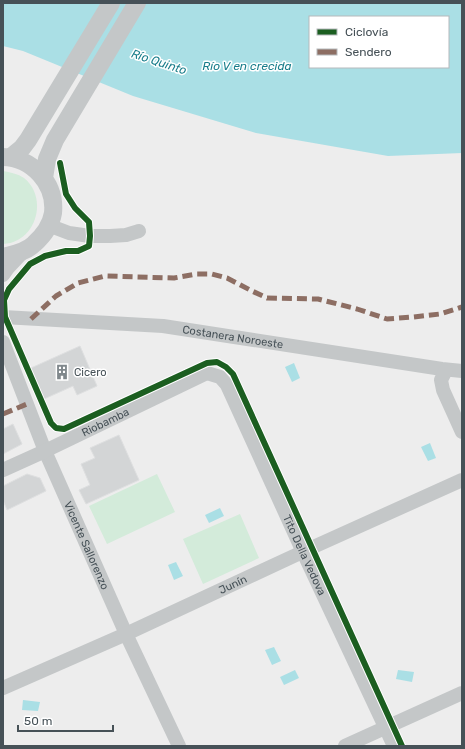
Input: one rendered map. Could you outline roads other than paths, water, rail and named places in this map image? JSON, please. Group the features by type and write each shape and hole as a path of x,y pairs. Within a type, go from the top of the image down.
{"street":[{"path":"7,157 22,148 111,3"},
{"path":"44,178 47,159 55,140 137,3"},
{"path":"3,257 25,250 34,245 46,231 52,213 52,199 44,178 25,162 7,157"},
{"path":"48,225 69,232 90,236 126,235 139,231"},
{"path":"3,275 25,250"},
{"name":"Costanera Noroeste","path":"3,317 163,326 446,370 462,371"},
{"name":"Vicente Sallorenzo","path":"3,342 45,452 126,634 179,746"},
{"path":"446,370 441,380 443,390 462,432"},
{"name":"Riobamba","path":"3,470 45,452 207,373"},
{"name":"Tito Della Vedova","path":"207,373 220,377 227,385 394,746"},
{"name":"Junín","path":"3,688 126,634 462,480"},
{"path":"345,746 462,693"}],"water":[{"name":"Río V en crecida","path":"3,3 462,3 462,153 388,156 256,133 133,96 23,51 3,46"},
{"path":"294,363 300,378 292,382 285,367"},
{"path":"430,443 436,458 428,461 421,447"},
{"path":"220,508 224,516 209,523 205,515"},
{"path":"176,562 183,576 174,580 168,565"},
{"path":"274,647 281,661 272,665 265,650"},
{"path":"295,670 299,678 284,685 280,677"},
{"path":"398,670 414,672 412,682 396,679"},
{"path":"23,700 40,702 38,711 22,710"}],"place":[{"name":"Cicero","path":"62,372"}],"water label":[{"name":"Río Quinto","path":"159,62"}]}
